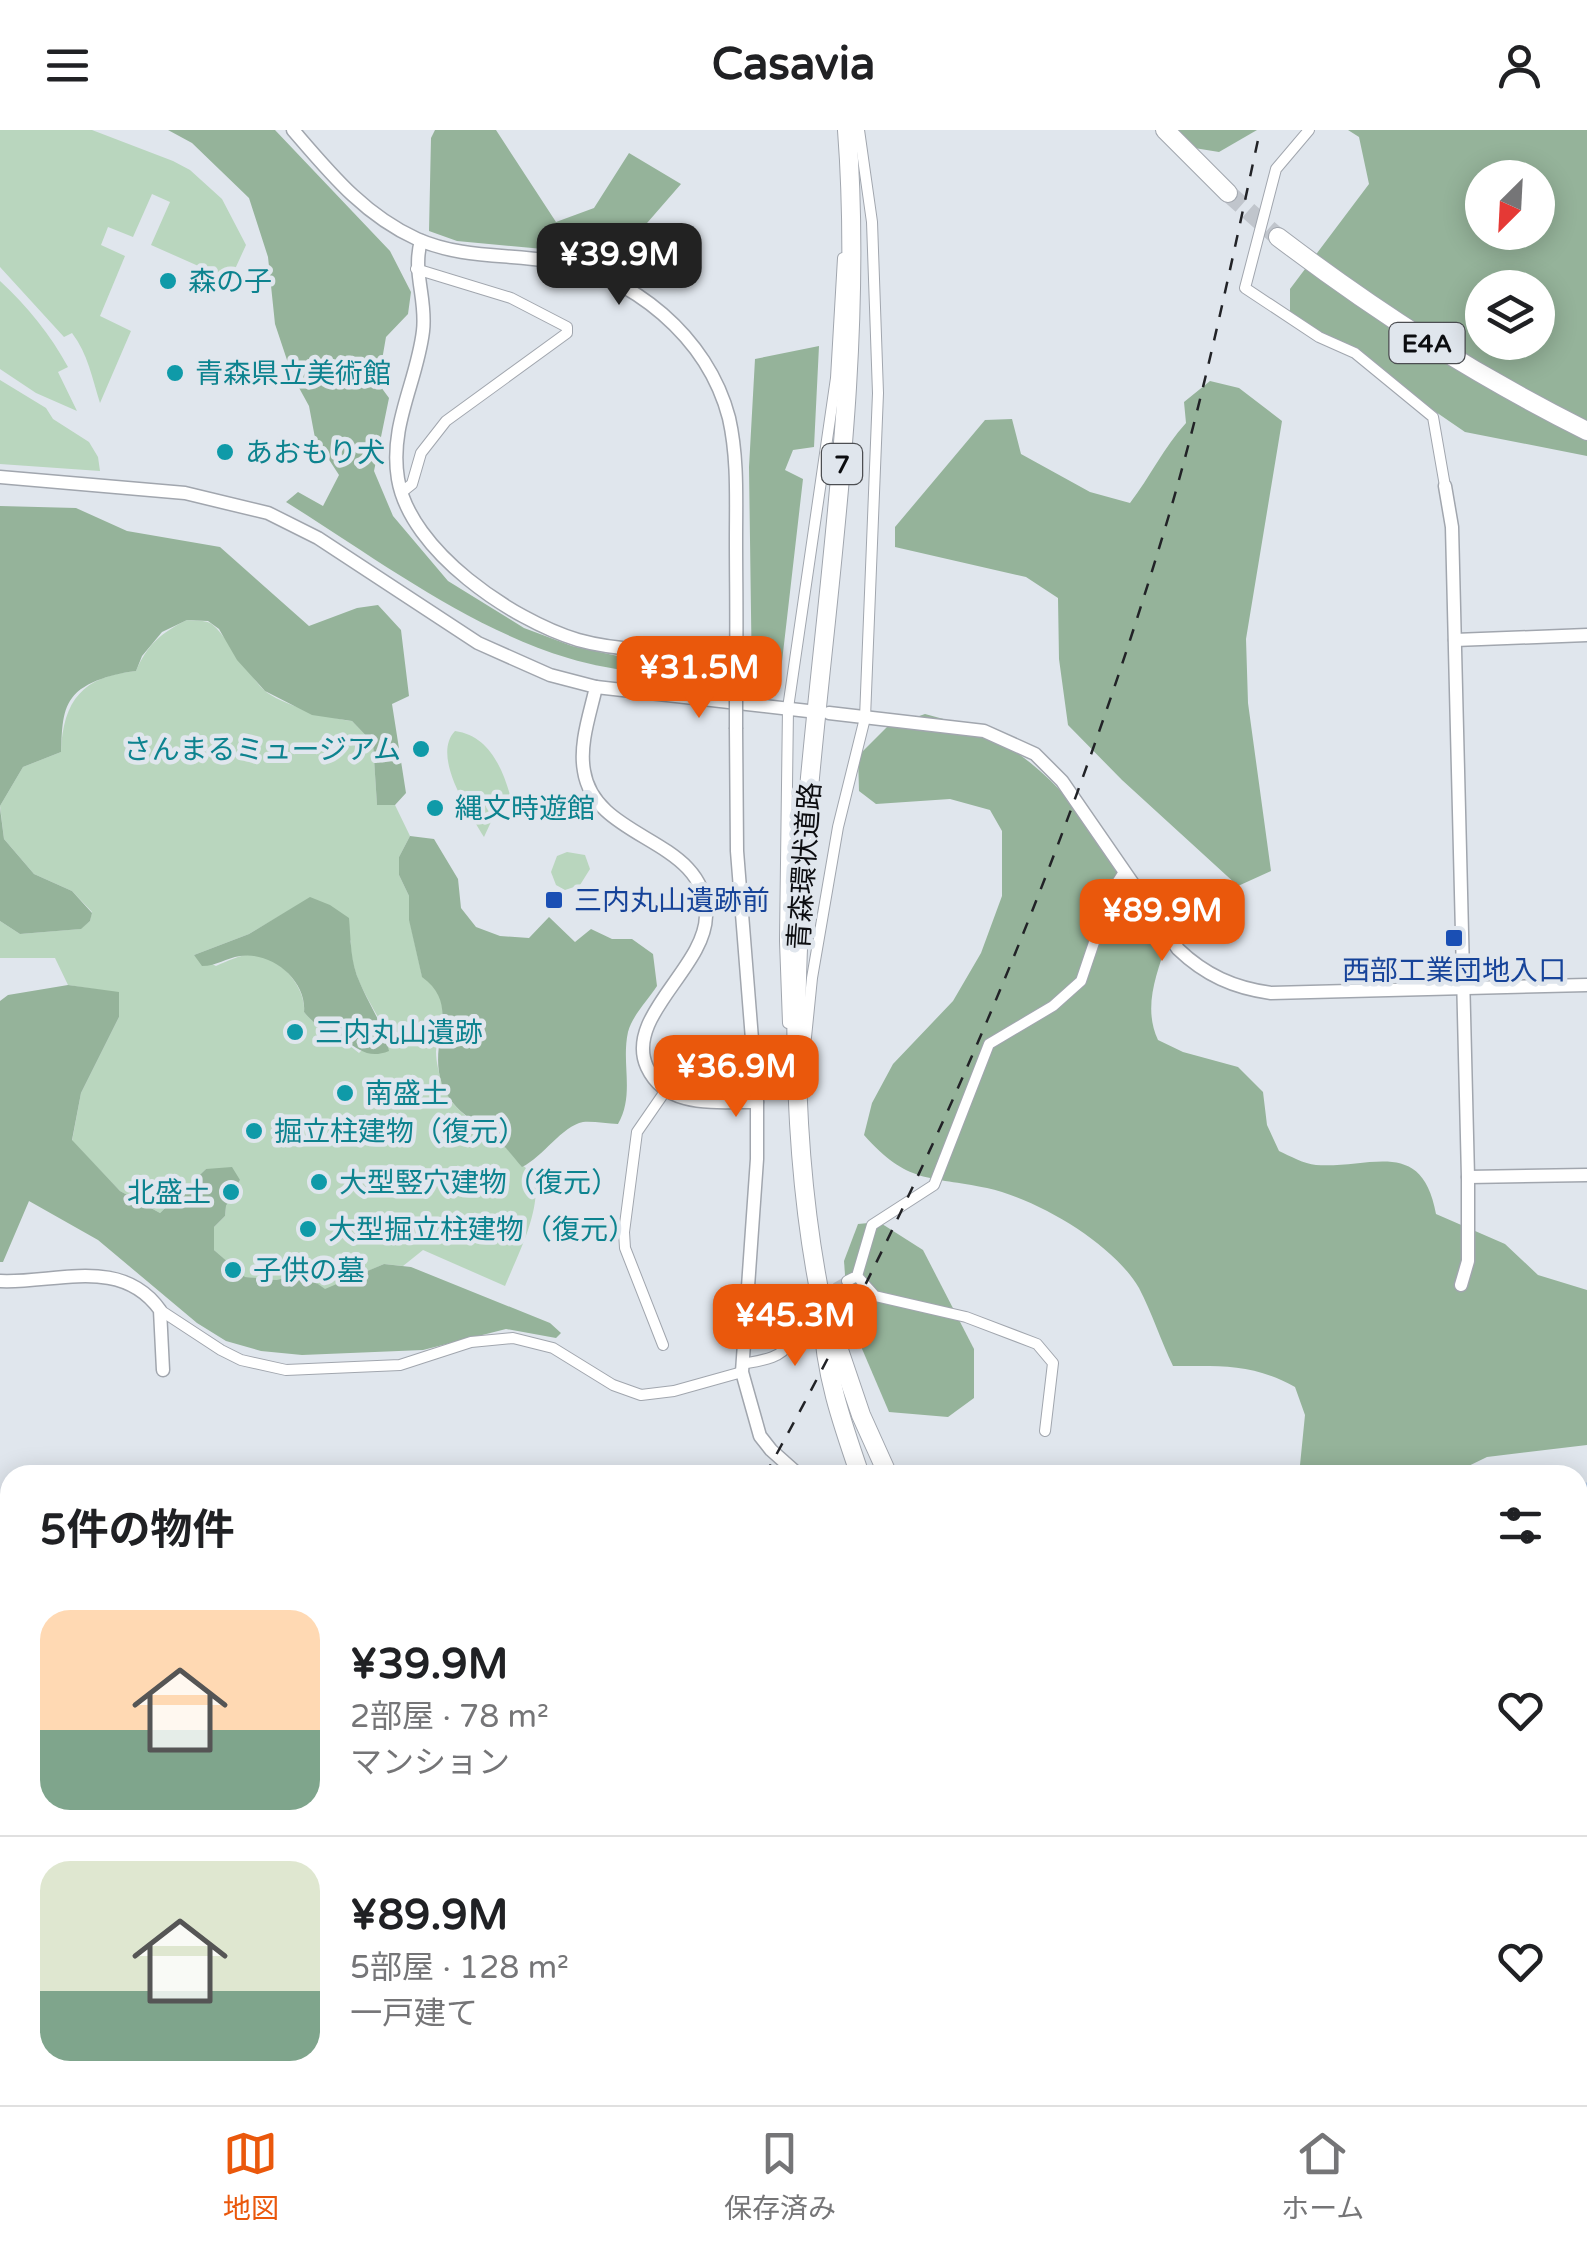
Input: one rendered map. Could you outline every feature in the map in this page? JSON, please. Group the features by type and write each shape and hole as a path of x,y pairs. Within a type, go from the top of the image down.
{"highway":[{"name":"青森環状道路","path":"844,130 850,335 840,498 800,902 796,1073 806,1196 821,1298 838,1378 866,1465"},
{"path":"1165,130 1228,192"},
{"name":"E4A","path":"1278,237 1360,300 1435,349 1587,431"},
{"path":"821,1298 823,1344 831,1385 857,1465"},
{"path":"821,1298 861,1415 884,1465"}],"street":[{"path":"293,130 350,194 396,229 421,241 473,255 550,261 595,274 651,302 697,353 721,398 735,451 737,852 757,1102 757,1158 742,1368 760,1436 788,1465"},
{"path":"796,1073 788,1028 786,941 788,708 836,378 844,237 844,130"},
{"path":"806,1196 810,1167 805,1043 812,978 838,827 865,718 878,393 872,222 860,130"},
{"path":"1309,130 1276,169 1245,288 1319,337 1355,353 1433,417 1452,527 1468,1177 1468,1261 1461,1284"},
{"path":"421,241 416,269 424,309 423,332 398,421 396,442 398,481 422,534 443,559 476,584 546,628 578,640 614,647 736,650"},
{"path":"402,492 412,484 421,453 446,421 567,332 567,327 510,298 416,269"},
{"path":"0,477 216,498 268,514 318,538 478,642 550,675 596,688 808,710"},
{"path":"1455,640 1587,636"},
{"path":"596,688 583,751 583,768 592,797 613,817 685,865 696,878 706,905 699,946 654,1014 644,1038 648,1070 666,1090 694,1101 757,1102"},
{"path":"830,714 984,731 1035,754 1062,782 1178,949 1191,962 1227,983 1271,993 1587,985"},
{"path":"1044,1431 1053,1364 1037,1344 966,1317 875,1296 852,1278 872,1225 934,1185 989,1044 1053,1006 1081,982 1111,892 1124,872"},
{"path":"663,1345 626,1248 624,1232 637,1132 666,1090"},
{"path":"1468,1177 1587,1175"},
{"path":"0,1280 70,1274 106,1276 141,1292 160,1310 221,1350 241,1360 286,1370 400,1365 471,1342 513,1338 553,1348 613,1385 642,1395 674,1391 781,1354 788,1345 792,1320 798,1311"},
{"path":"160,1310 163,1370"}],"green space":[{"path":"0,130 92,130 173,161 190,170 222,199 246,245 230,280 151,245 170,202 152,194 133,237 108,227 101,245 125,256 100,316 131,331 100,403 86,358 72,333 64,337 0,267"},
{"path":"168,130 275,130 390,251 411,292 408,314 386,337 378,383 389,398 374,471 393,516 448,581 524,628 572,646 627,658 718,661 725,666 720,681 605,667 530,645 458,610 286,502 298,492 323,506 339,475 315,438 309,406 292,375 275,324 268,257 249,198 192,143"},
{"path":"435,130 496,130 556,222 594,208 629,153 681,184 607,269 554,250 457,241 429,231 431,138"},
{"path":"1168,130 1257,130 1219,152 1182,146"},
{"path":"1348,130 1587,130 1587,456 1465,432 1309,331 1290,312 1290,289 1369,184 1359,137"},
{"path":"0,281 38,321 61,355 68,367 58,372 77,411 36,393 0,369"},
{"path":"819,346 814,447 793,450 785,470 803,479 780,679 771,689 752,685 749,467 755,359"},
{"path":"0,380 46,408 53,419 89,442 98,457 100,471 0,464"},
{"path":"1210,381 1239,388 1282,421 1246,639 1248,703 1271,871 1238,886 1068,725 1059,659 1058,598 1026,577 895,547 895,527 985,420 1012,419 1021,454 1090,492 1130,503 1186,423 1184,402"},
{"path":"0,506 76,508 127,531 220,547 309,626 357,608 378,605 401,630 409,696 392,704 406,793 395,805 377,805 373,743 352,721 312,715 265,691 237,660 219,629 208,621 187,620 162,632 142,656 136,671 101,679 77,692 66,710 61,752 23,767 0,806"},
{"path":"187,620 210,623 271,695 319,714 352,721 373,743 377,805 395,805 410,836 399,857 399,875 409,896 409,918 422,976 442,1003 436,1052 442,1083 452,1103 535,1174 532,1217 505,1286 423,1250 403,1266 384,1264 325,1290 304,1274 276,1280 244,1277 214,1250 214,1227 225,1216 240,1180 206,1169 160,1213 120,1191 72,1141 81,1093 119,1017 119,993 68,985 55,958 0,958 0,921 20,934 80,929 90,921 92,912 72,891 34,874 4,839 0,806 23,767 61,752 66,718 79,694 102,678 136,671 150,647","holes":["310,898 351,941 357,975 384,1028 359,1053 310,1019 293,978 271,960 251,955 216,966 194,955 249,934"]},
{"path":"925,714 974,729 1019,754 1070,801 1167,943 1151,1004 1158,1040 1183,1052 1238,1067 1263,1092 1267,1125 1279,1151 1316,1165 1406,1165 1419,1174 1429,1190 1436,1214 1505,1244 1538,1275 1587,1290 1587,1445 1487,1457 1471,1465 1300,1465 1305,1415 1295,1387 1250,1370 1173,1366 1139,1288 1093,1239 1028,1202 987,1188 920,1175 879,1151 864,1135 872,1103 893,1064 953,1001 981,953 1002,896 1002,831 990,810 950,799 876,804 859,791 858,756 887,727"},
{"path":"455,731 487,748 500,768 512,802 502,798 484,837 450,769 447,755"},
{"path":"0,808 4,839 34,874 72,891 92,913 81,929 20,934 0,921"},
{"path":"410,836 434,839 458,879 461,908 476,927 500,936 529,938 549,917 575,942 591,929 612,939 632,939 653,954 657,986 628,1032 626,1101 618,1124 575,1125 522,1167 502,1144 453,1103 442,1084 439,1068 440,1000 422,977 409,920 409,896 399,875 399,857"},
{"path":"567,852 585,855 590,869 580,885 565,890 556,885 551,872 557,856"},
{"path":"310,897 349,918 357,975 389,1051 365,1052 318,1025 304,1012 300,989 275,963 240,956 202,966 194,955 249,934"},
{"path":"68,985 119,992 119,1017 81,1093 72,1140 120,1191 160,1213 206,1169 232,1167 240,1180 225,1216 214,1227 214,1250 245,1277 276,1280 304,1274 325,1289 384,1264 411,1267 550,1323 561,1333 556,1338 506,1329 423,1350 302,1355 261,1351 226,1341 197,1323 98,1240 29,1201 0,1262 0,1001 8,995"},
{"path":"879,1222 923,1250 974,1349 974,1398 948,1417 889,1412 848,1316 844,1261 858,1224"}],"tunnel":[{"path":"1228,193 1278,237"},
{"path":"797,1311 847,1281"}],"railway":[{"path":"770,1465 886,1244 941,1126 993,1006 1088,763 1182,469 1258,140"}],"place":[{"name":"森の子","path":"168,281"},
{"name":"青森県立美術館","path":"175,373"},
{"name":"あおもり犬","path":"225,452"},
{"name":"さんまるミュージアム","path":"421,749"},
{"name":"縄文時遊館","path":"435,808"},
{"name":"三内丸山遺跡前","path":"554,900"},
{"name":"西部工業団地入口","path":"1454,938"},
{"name":"三内丸山遺跡","path":"295,1032"},
{"name":"南盛土","path":"345,1093"},
{"name":"掘立柱建物（復元）","path":"254,1131"},
{"name":"大型竪穴建物（復元）","path":"319,1182"},
{"name":"北盛土","path":"231,1192"},
{"name":"大型掘立柱建物（復元）","path":"308,1229"},
{"name":"子供の墓","path":"233,1270"}]}
